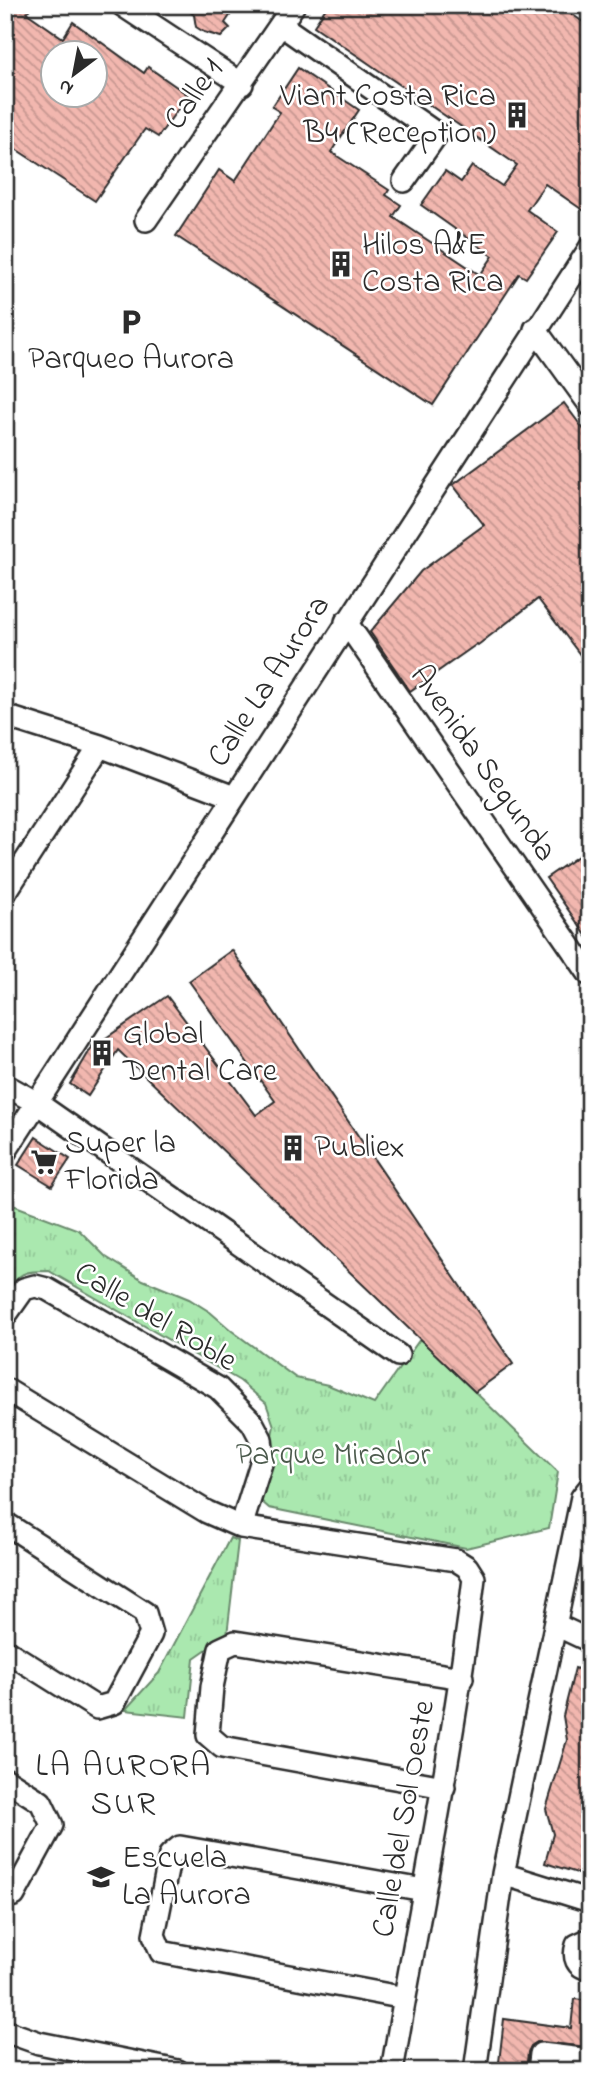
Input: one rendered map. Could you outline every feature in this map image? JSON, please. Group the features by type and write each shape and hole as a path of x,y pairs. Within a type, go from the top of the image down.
{"street":[{"path":"122,5 242,83"},
{"name":"Calle 1","path":"146,219 294,5"},
{"path":"281,25 437,134 404,181"},
{"name":"Calle La Aurora","path":"5,1152 535,329 590,248"},
{"path":"535,329 590,405"},
{"name":"Avenida Segunda","path":"346,622 590,975"},
{"path":"5,716 100,746 234,797"},
{"path":"5,893 100,746"},
{"path":"5,1085 37,1102 398,1355"},
{"name":"Calle del Roble","path":"5,1316 24,1289 35,1286 47,1289 218,1388 252,1422 261,1439 263,1457 242,1527"},
{"path":"5,1389 207,1512 242,1527"},
{"path":"475,2071 502,1874 582,1497 590,1487"},
{"path":"5,1523 145,1614 151,1633 114,1703 97,1708 5,1650"},
{"name":"Calle del Sol Oeste","path":"242,1527 456,1560 467,1567 474,1578 462,1678 393,2071"},
{"path":"556,1625 590,1641"},
{"path":"444,1787 222,1746 208,1735 212,1687 220,1649 235,1642 462,1678"},
{"path":"5,1779 41,1802 52,1825 14,1895 5,1897"},
{"path":"405,1997 161,1952 154,1935 170,1855 180,1847 424,1890"},
{"path":"502,1874 590,1901"},
{"path":"590,1939 577,1945 575,1952 580,1966 590,1969"},
{"path":"5,2031 39,2043 134,2067 178,2071"},
{"path":"539,2071 541,2054 590,2060"}],"green space":[{"name":"Parque Mirador","path":"5,1202 79,1230 106,1257 143,1280 189,1299 210,1312 296,1378 328,1385 374,1404 420,1339 558,1472 549,1528 466,1548 269,1508 262,1502 259,1491 274,1426 266,1403 240,1381 49,1271 22,1274 5,1295"},
{"path":"230,1538 238,1541 227,1635 194,1658 188,1717 125,1710 159,1673"}],"building":[{"path":"5,5 32,5 27,13 63,38 38,38 38,108 108,108 108,47 144,73 148,67 188,95 158,137 145,129 95,201 5,142"},
{"path":"181,5 237,5 225,23 230,28 221,37 196,27 194,15"},
{"path":"328,5 559,5 590,27 590,203 584,211 545,184 527,210 558,232 526,278 519,274 433,405 176,236 219,170 235,181 280,112 272,107 298,68 359,110 331,152 389,190 386,195 401,205 393,217 480,275 493,256 421,205 445,171 461,182 472,166 502,186 517,165 314,26"},
{"path":"73,22 95,38 63,38"},
{"path":"564,403 590,438 590,668 538,599 478,645 410,691 370,632 421,571 484,525 453,485"},
{"path":"590,848 590,941 546,878"},
{"name":"Publiex","path":"232,950 513,1364 475,1392 118,1050 88,1096 70,1084 96,1040 100,1042 167,996 256,1115 275,1101 189,981"},
{"name":"Super la Florida","path":"36,1137 70,1159 52,1186 18,1165"},
{"path":"575,1668 590,1673 590,1877 545,1863 553,1834 546,1809 567,1740 563,1716"},
{"path":"574,1999 590,2001 590,2047 537,2042 528,2052 526,2071 498,2071 504,2019 571,2028"}],"place":[{"name":"Viant Costa Rica B4 (Reception)","path":"517,115"},
{"name":"Hilos A&E Costa Rica","path":"341,264"},
{"name":"Parqueo Aurora","path":"131,322"},
{"name":"Global Dental Care","path":"102,1053"},
{"name":"Publiex","path":"293,1148"},
{"name":"Super la Florida","path":"44,1162"},
{"name":"Escuela La Aurora","path":"101,1877"}],"district":[{"name":"LA AURORA SUR","path":"124,1786"}]}
